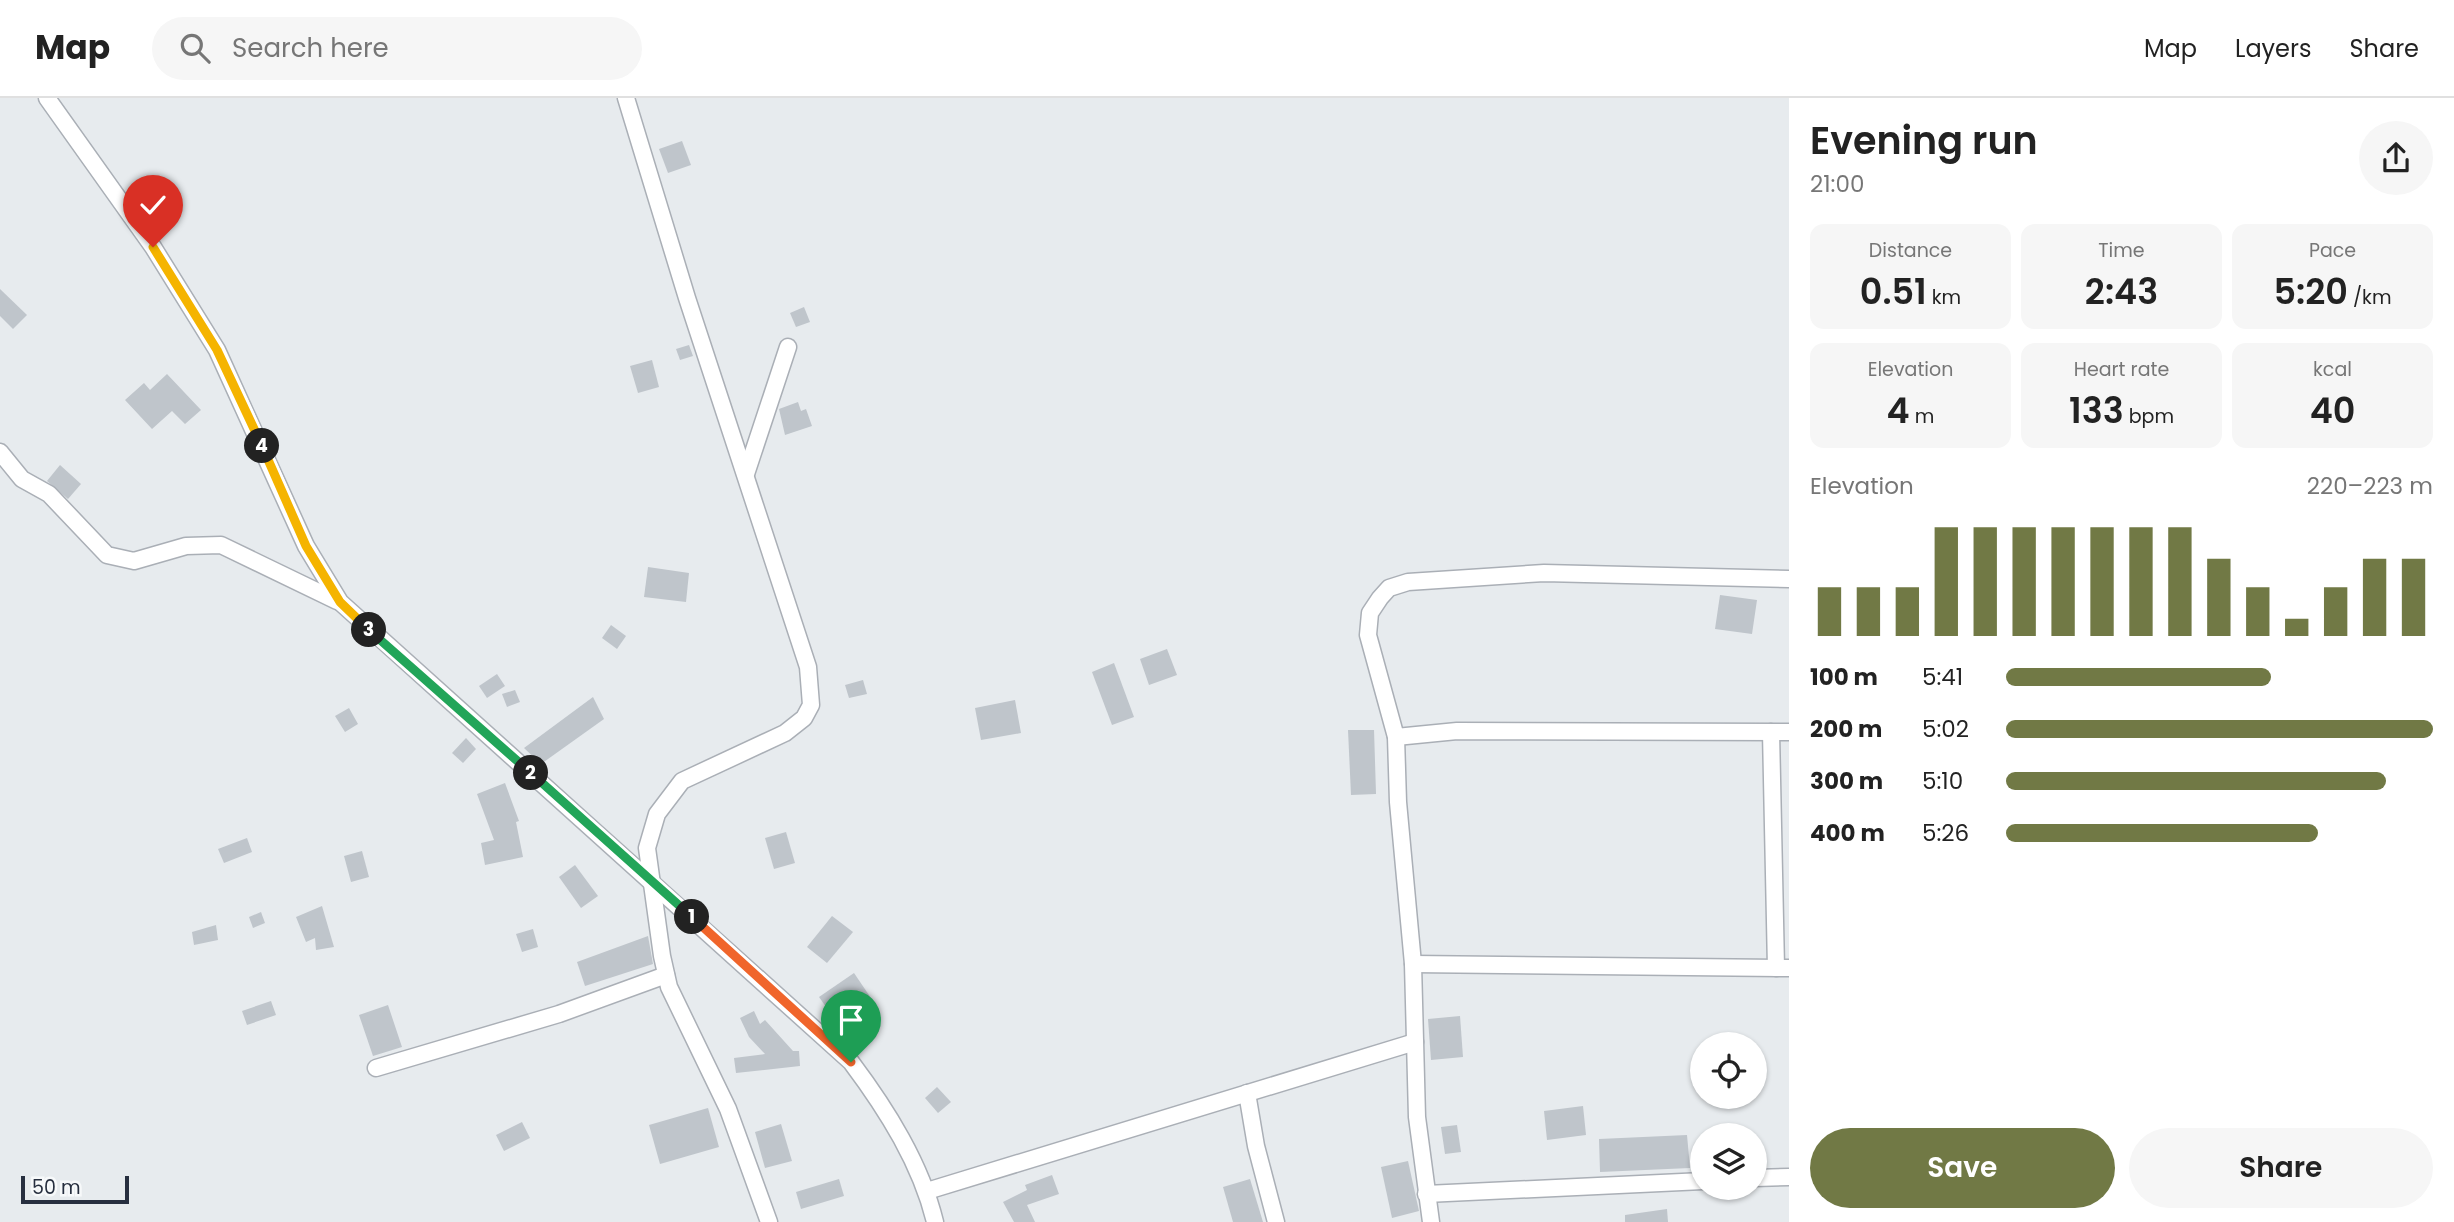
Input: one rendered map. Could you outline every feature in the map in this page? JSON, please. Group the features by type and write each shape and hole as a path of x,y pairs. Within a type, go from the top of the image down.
{"street":[{"path":"47,98 153,247 217,350 306,546 340,602"},
{"path":"626,98 687,298 808,667 811,705 804,718 785,733 682,781 667,797 657,814 647,848 666,975 728,1109 769,1222"},
{"path":"746,474 788,347"},
{"path":"0,452 22,479 49,494 107,555 134,561 186,546 221,545 340,602 851,1062 879,1099 927,1191 934,1222"},
{"path":"1431,1222 1417,1117 1413,964 1398,802 1396,737 1368,635 1370,613 1389,589 1408,582 1544,573 1789,579"},
{"path":"1396,737 1457,732 1789,732"},
{"path":"1413,964 1782,968 1771,732"},
{"path":"376,1068 559,1014 666,975"},
{"path":"927,1191 1415,1042"},
{"path":"1247,1093 1256,1146 1276,1222"},
{"path":"1767,1178 1789,1177"},
{"path":"1426,1194 1690,1182"}],"building":[{"path":"682,141 691,165 668,173 659,149"},
{"path":"0,289 27,315 13,329 0,316"},
{"path":"804,307 810,322 796,327 790,313"},
{"path":"689,345 693,356 680,360 676,349"},
{"path":"652,360 659,387 638,393 630,366"},
{"path":"167,374 201,410 185,424 172,411 152,429 125,400 144,383 150,390"},
{"path":"798,402 801,411 806,409 812,426 785,435 779,409"},
{"path":"60,465 81,484 68,499 47,481"},
{"path":"648,567 689,573 686,602 644,597"},
{"path":"1720,595 1757,600 1752,634 1715,629"},
{"path":"611,625 626,636 617,649 602,638"},
{"path":"1167,649 1177,675 1149,685 1140,659"},
{"path":"1114,663 1134,717 1112,725 1092,672"},
{"path":"497,674 505,686 487,698 479,686"},
{"path":"863,680 867,694 849,698 845,685"},
{"path":"515,690 520,702 507,707 502,694"},
{"path":"593,697 604,719 541,764 524,748"},
{"path":"1015,700 1021,733 981,740 975,708"},
{"path":"349,708 358,724 345,732 335,716"},
{"path":"1348,730 1374,730 1376,794 1351,795"},
{"path":"466,738 476,749 463,763 452,753"},
{"path":"505,783 519,821 516,822 523,857 485,865 481,843 494,840 477,794"},
{"path":"786,832 795,863 774,869 765,838"},
{"path":"247,838 252,852 224,863 218,849"},
{"path":"362,851 369,877 351,882 344,856"},
{"path":"575,865 598,896 581,908 559,877"},
{"path":"322,906 334,947 316,950 315,938 306,942 296,917"},
{"path":"261,912 265,923 253,928 249,917"},
{"path":"832,916 853,932 827,963 807,947"},
{"path":"216,925 218,940 194,945 192,932"},
{"path":"533,929 538,947 522,952 516,934"},
{"path":"648,936 653,964 585,986 577,962"},
{"path":"854,973 873,1001 838,1024 819,997"},
{"path":"271,1001 276,1015 247,1025 242,1011"},
{"path":"388,1005 402,1047 373,1056 359,1015"},
{"path":"754,1011 760,1024 765,1020 793,1051 799,1051 800,1066 736,1073 734,1058 765,1054 749,1037 740,1018"},
{"path":"1460,1016 1463,1057 1431,1060 1428,1019"},
{"path":"937,1087 951,1102 938,1113 925,1098"},
{"path":"1583,1106 1586,1135 1547,1140 1544,1111"},
{"path":"708,1108 719,1147 660,1164 649,1125"},
{"path":"522,1122 530,1138 504,1151 496,1135"},
{"path":"781,1124 792,1161 765,1168 755,1132"},
{"path":"1457,1125 1461,1152 1445,1154 1441,1127"},
{"path":"1687,1135 1690,1168 1600,1172 1599,1139"},
{"path":"1408,1161 1419,1211 1392,1218 1381,1167"},
{"path":"1052,1175 1059,1194 1027,1205 1035,1222 1014,1222 1003,1202 1027,1190 1025,1185"},
{"path":"839,1179 844,1196 801,1209 796,1192"},
{"path":"1250,1179 1263,1222 1233,1222 1223,1187"},
{"path":"1667,1209 1668,1222 1625,1222 1625,1215"}],"route":[{"path":"153,247 217,350 306,546 340,602 851,1062"}]}
